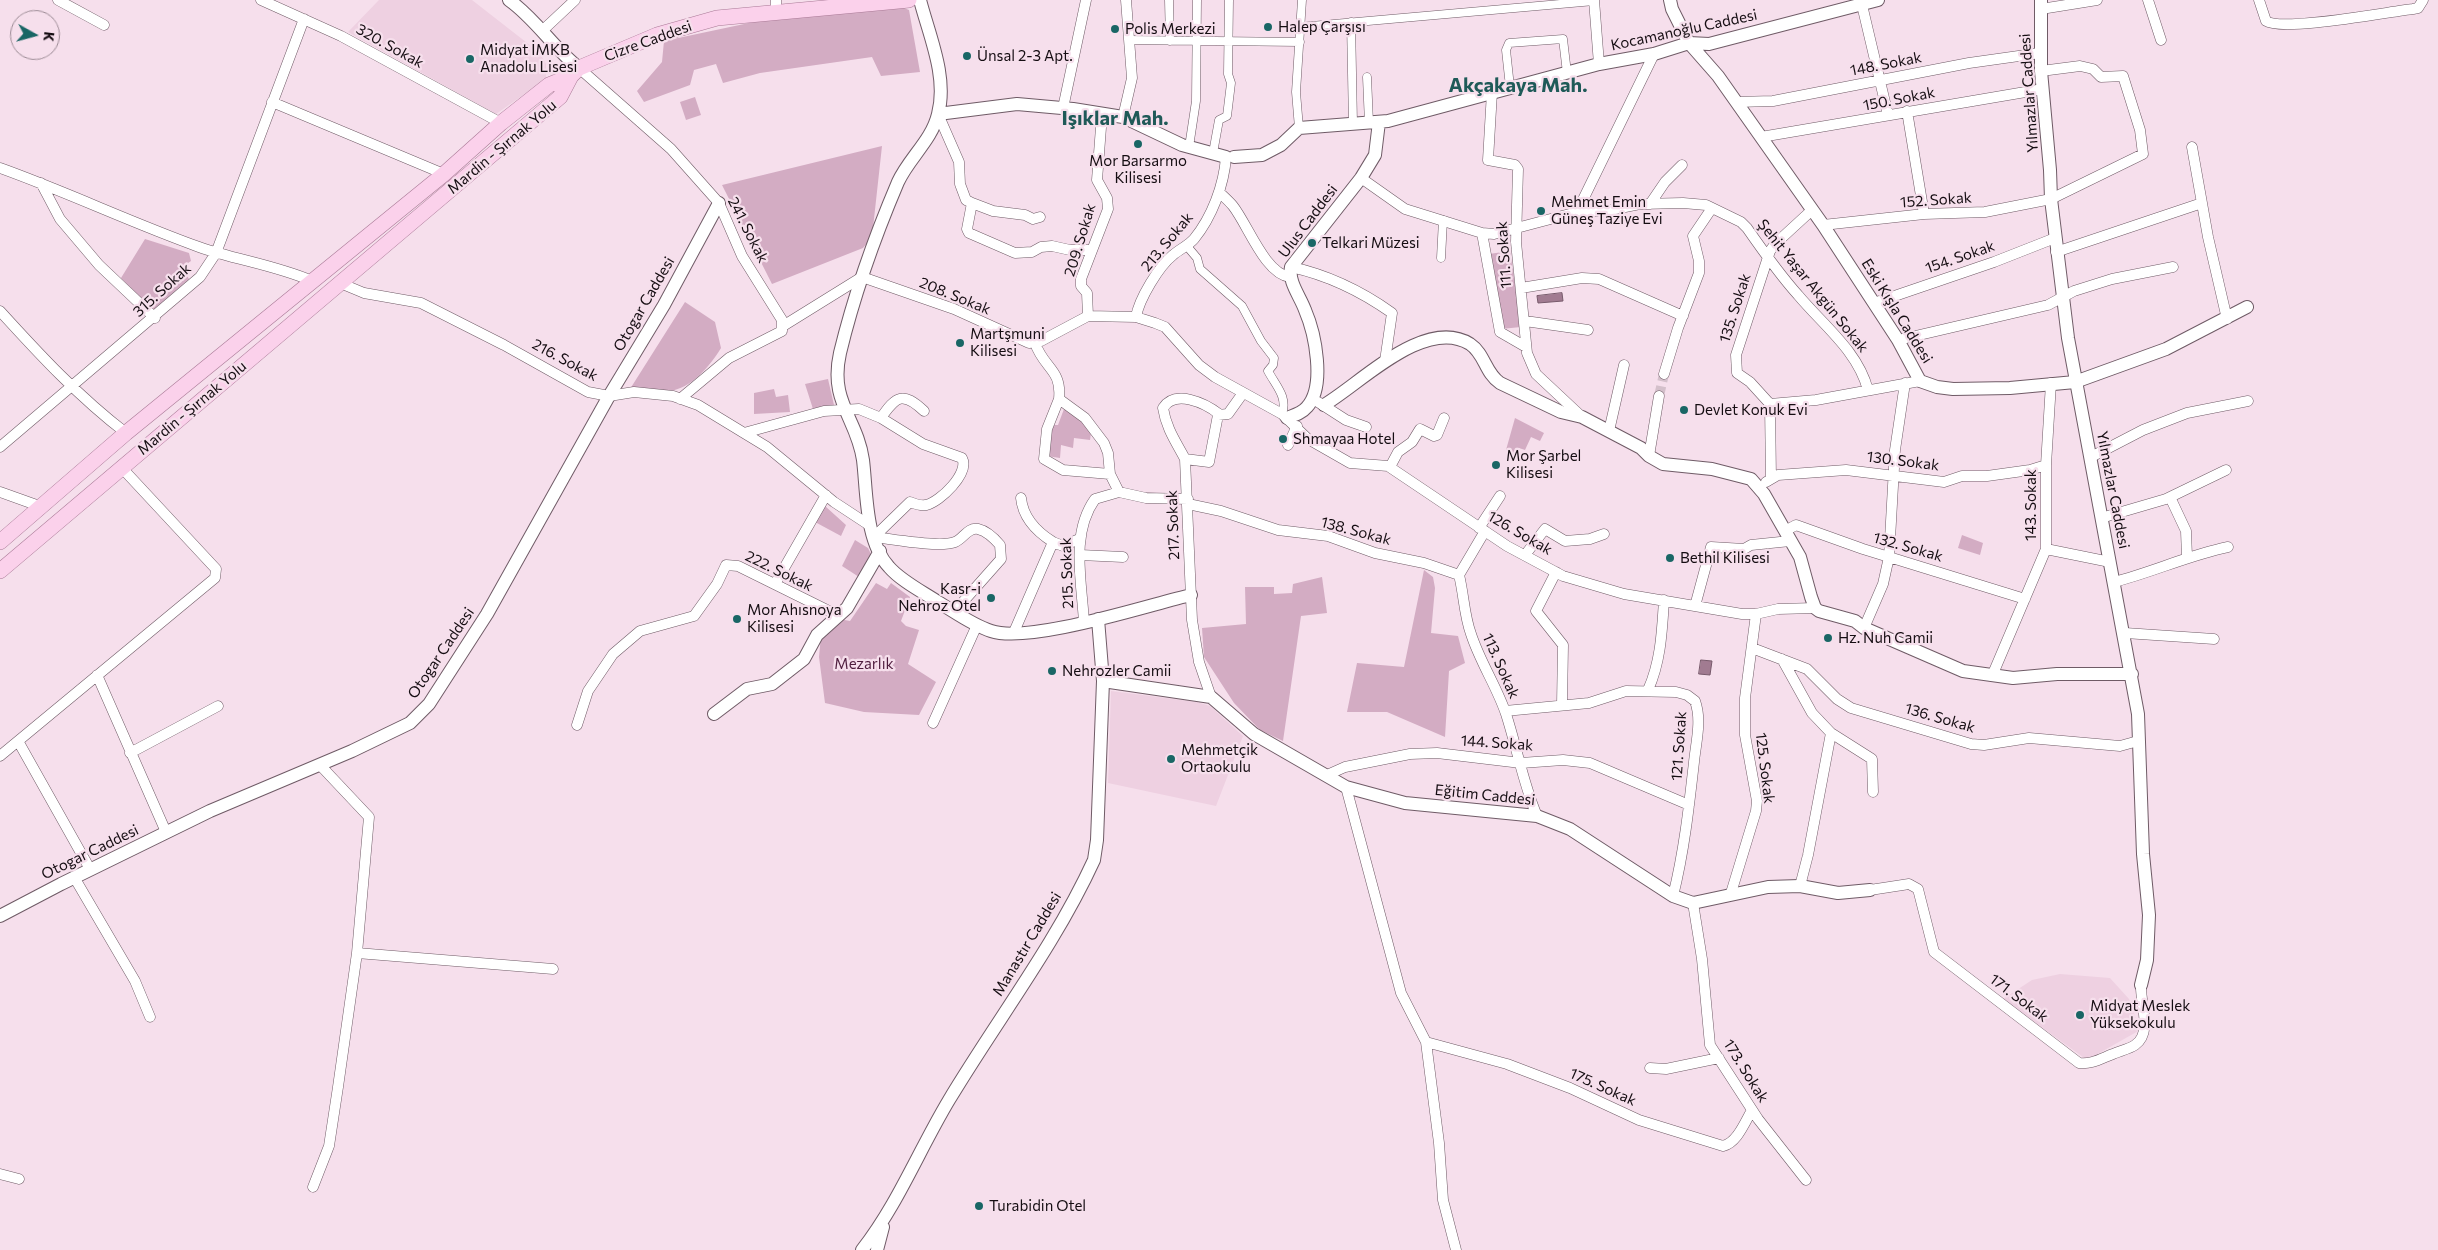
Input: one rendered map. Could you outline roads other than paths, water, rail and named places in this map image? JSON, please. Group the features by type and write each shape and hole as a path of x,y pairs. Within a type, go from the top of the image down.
{"main road":[{"name":"Cizre Caddesi","path":"575,72 657,35 717,18 776,6 909,0"},
{"name":"Mardin - Şırnak Yolu","path":"0,542 126,433 444,174 501,123 549,85 575,72"},
{"name":"Mardin - Şırnak Yolu","path":"0,571 560,97 575,72"}],"street":[{"path":"58,0 104,25"},
{"name":"320. Sokak","path":"261,0 341,36 501,123"},
{"path":"508,0 523,11 542,31 575,72"},
{"path":"542,31 575,0"},
{"path":"920,0 940,76 938,114 926,142 900,179 862,278 836,375 839,395 862,453 872,530 880,551 888,567 954,612 993,632 1014,632 1084,623 1191,595"},
{"path":"1063,108 1086,0"},
{"path":"1123,117 1132,78 1126,0"},
{"path":"1169,0 1170,41"},
{"path":"1189,147 1196,101 1197,0"},
{"path":"1213,154 1219,120 1227,116 1232,83 1228,74 1229,0"},
{"path":"938,114 1017,104 1063,108 1123,117 1189,147 1213,154 1230,157 1262,155 1281,145 1299,128 1296,92 1302,0"},
{"name":"Eski Kışla Caddesi","path":"1670,0 1672,9 1689,43 1718,76 1823,225 1898,340 1920,381 1937,387 1953,389 2010,388 2075,382 2166,349 2228,319 2247,307"},
{"name":"Kocamanoğlu Caddesi","path":"1299,128 1374,122 1599,64 1654,54 1689,43 1709,44 1878,0"},
{"path":"2041,4 2097,0"},
{"path":"2148,0 2161,40"},
{"path":"2259,0 2266,21 2277,25 2327,22 2413,9 2418,8 2423,0"},
{"path":"1300,28 1594,1 1599,64"},
{"name":"Yılmazlar Caddesi","path":"2041,4 2041,71 2056,252 2075,382 2125,633 2138,714 2143,854 2149,915 2147,960 2141,985"},
{"path":"1862,5 1888,115"},
{"name":"315. Sokak","path":"0,447 155,318 200,277 216,253 304,19"},
{"path":"1351,22 1353,124"},
{"path":"1510,87 1506,50 1508,43 1563,39 1567,73"},
{"path":"1129,40 1300,42"},
{"name":"148. Sokak","path":"1736,102 1773,101 1969,64 2040,53"},
{"path":"1578,212 1654,54"},
{"name":"152. Sokak","path":"1823,225 1924,214 1985,212 2051,199 2143,154 2140,130 2123,76 2101,77 2093,69 2080,66 2041,71"},
{"name":"241. Sokak","path":"575,72 670,148 719,202 742,256 784,326"},
{"path":"1367,77 1374,122"},
{"name":"150. Sokak","path":"1761,137 1861,122 1907,111 2043,89"},
{"name":"111. Sokak","path":"1492,92 1488,160 1518,168 1518,229 1516,242 1526,347 1536,374 1582,417"},
{"path":"272,102 444,174"},
{"path":"1907,111 1924,214"},
{"path":"938,114 959,162 960,184 966,200 993,211 1025,215 1033,220 1040,218"},
{"name":"209. Sokak","path":"1088,316 1087,294 1081,286 1081,279 1108,209 1107,198 1097,180 1102,114"},
{"name":"Ulus Caddesi","path":"1313,398 1315,392 1316,341 1290,272 1361,178 1375,155 1374,122"},
{"path":"2192,148 2202,203 2228,319"},
{"name":"213. Sokak","path":"1136,317 1138,306 1163,266 1198,232 1219,192 1230,157"},
{"path":"1650,204 1665,182 1682,165"},
{"path":"0,168 216,253 287,270 312,281"},
{"path":"1361,178 1405,209 1482,233 1500,332 1526,347"},
{"path":"41,183 60,219 99,264 155,318"},
{"path":"1219,192 1232,204 1263,256 1279,274 1314,272 1374,299 1392,313 1385,362"},
{"name":"Otogar Caddesi","path":"0,916 90,869 210,811 320,765 410,723 429,704 487,614 609,396 664,305 719,202"},
{"path":"972,203 967,229 969,233 1006,248 1010,252 1032,252 1040,247 1052,246 1070,250 1092,250"},
{"name":"Şehit Yaşar Akgün Sokak","path":"1482,233 1494,234 1518,229 1528,224 1578,212 1650,204 1696,203 1712,208 1741,222 1798,295 1856,359 1865,377 1868,390"},
{"path":"2056,252 2202,203"},
{"path":"1664,374 1699,273 1700,262 1693,236 1712,208"},
{"name":"135. Sokak","path":"1770,404 1750,382 1737,373 1735,366 1736,355 1767,257 1775,244 1812,210"},
{"path":"1441,258 1443,220"},
{"name":"154. Sokak","path":"1874,303 1994,262 2055,238"},
{"path":"1186,245 1197,258 1200,269 1242,306 1261,342 1274,358 1273,365 1268,371 1283,396 1289,419 1288,445"},
{"path":"1898,340 2048,305 2074,291 2112,279 2173,267"},
{"path":"680,399 728,358 782,331 784,326 862,278"},
{"name":"208. Sokak","path":"862,278 939,304 1029,344 1035,343"},
{"path":"1521,288 1582,278 1599,279 1683,316"},
{"name":"216. Sokak","path":"340,284 364,293 421,303 504,345 588,392 609,396 634,392 680,399 698,405 768,447 872,530"},
{"path":"0,311 72,388 126,433"},
{"path":"1110,474 1064,470 1044,459 1047,429 1059,399 1061,384 1052,369 1040,358 1035,343 1088,316 1136,317 1165,327 1199,365 1215,377 1243,392 1228,414 1219,414 1207,405 1183,399 1173,398 1166,402 1163,408 1164,418 1171,436 1185,459 1209,462 1219,414"},
{"path":"1525,321 1588,330"},
{"path":"1324,405 1385,362 1416,344 1438,338 1455,338 1472,346 1485,361 1491,376 1500,383 1561,412 1582,417 1641,448 1648,456 1663,464 1736,474 1751,479 1758,486 1800,558 1815,608 1855,621 1864,628 1963,671 2013,678 2057,674 2132,674"},
{"path":"1609,431 1624,365"},
{"path":"1771,479 1770,404 1816,400 1920,381"},
{"path":"1864,628 1882,584 1890,558 1894,476 1905,383"},
{"name":"143. Sokak","path":"1992,676 2034,582 2046,549 2046,465 2051,383"},
{"name":"126. Sokak","path":"1243,392 1289,419 1308,439 1350,463 1377,464 1390,467 1482,529 1556,572 1618,592 1695,606 1756,614 1778,609 1815,608"},
{"path":"1648,456 1659,396"},
{"path":"881,418 894,399 899,398 913,401 924,411"},
{"path":"1289,419 1300,413 1313,398 1346,420 1366,427"},
{"path":"1059,399 1085,418 1104,443 1108,453 1110,474 1119,492 1146,498 1188,501"},
{"path":"2091,457 2143,430 2187,413 2248,401"},
{"path":"744,433 824,411 845,408 869,411 922,444 962,458 965,463 964,470 957,482 931,503 924,506 910,502 906,504 899,515 872,530"},
{"path":"1390,467 1398,452 1412,442 1420,429 1434,436 1437,435 1444,418"},
{"name":"217. Sokak","path":"1185,459 1192,620 1200,662 1211,697"},
{"name":"130. Sokak","path":"1758,486 1778,475 1846,470 1944,482 1962,476 1987,476 2030,470 2046,465"},
{"path":"0,756 215,578 216,569 122,468"},
{"path":"2101,518 2170,497 2226,470"},
{"path":"0,492 42,506"},
{"name":"215. Sokak","path":"1084,623 1079,539 1084,517 1096,499 1119,492"},
{"path":"775,584 826,495"},
{"path":"1459,575 1500,496"},
{"path":"2170,497 2186,531 2187,557"},
{"path":"1020,498 1022,507 1035,530 1063,546 1079,539"},
{"name":"138. Sokak","path":"1188,501 1278,530 1328,536 1375,553 1424,563 1459,575"},
{"name":"132. Sokak","path":"1788,536 1796,525 1890,558 2025,600"},
{"path":"872,530 917,544 953,543 970,530 978,529 988,533 996,540 1000,545 1001,559 954,612"},
{"path":"1525,555 1545,529 1566,541 1590,539 1604,534"},
{"path":"1695,606 1711,547 1744,549 1751,545 1788,536"},
{"path":"1014,632 1053,542"},
{"path":"2114,582 2142,574 2187,557 2228,547"},
{"path":"2046,549 2110,562"},
{"path":"714,714 746,689 772,684 804,659 817,635 847,608 880,551"},
{"path":"1080,554 1123,557"},
{"name":"222. Sokak","path":"577,725 588,691 614,654 640,631 694,616 717,584 726,565 738,566 838,616"},
{"path":"1556,572 1536,611 1563,645 1562,705"},
{"name":"113. Sokak","path":"1459,575 1465,597 1470,633 1505,711 1521,762 1528,796 1537,816"},
{"path":"1648,690 1656,673 1661,645 1664,600"},
{"name":"125. Sokak","path":"1731,893 1756,811 1757,801 1745,735 1745,698 1756,614"},
{"name":"Manastır Caddesi","path":"862,1250 884,1222 949,1101 1025,981 1094,860 1098,840 1102,681 1098,619"},
{"path":"933,723 977,625"},
{"path":"2125,633 2214,639"},
{"name":"136. Sokak","path":"1752,648 1807,669 1837,699 1851,708 1971,744 1998,744 2029,738 2120,746 2138,741"},
{"path":"1782,659 1812,714 1831,733 1872,759 1873,792"},
{"path":"97,675 166,832"},
{"path":"1102,681 1211,697"},
{"name":"121. Sokak","path":"1505,711 1589,703 1626,691 1676,692 1687,695 1695,701 1698,719 1689,805 1682,859 1673,896"},
{"name":"Eğitim Caddesi","path":"1211,697 1254,734 1346,787 1405,803 1537,816 1570,829 1673,896 1694,903"},
{"path":"130,753 218,706"},
{"path":"1800,886 1808,855 1831,733"},
{"path":"18,741 90,869"},
{"name":"144. Sokak","path":"1327,775 1345,767 1410,754 1437,753 1521,762 1563,760 1590,763 1689,805"},
{"path":"313,1187 329,1146 357,953 368,817 320,765"},
{"path":"1346,787 1401,994 1426,1042 1439,1142 1443,1200 1456,1250"},
{"path":"74,877 134,981 150,1017"},
{"name":"171. Sokak","path":"1870,890 1909,884 1918,889 1934,952 2079,1063 2088,1064 2135,1045 2142,1037 2145,1027 2140,999 2141,985"},
{"path":"1694,903 1731,893 1768,887 1800,886 1838,893 1870,890"},
{"name":"173. Sokak","path":"1694,903 1702,959 1710,1045 1752,1110 1806,1180"},
{"path":"357,953 553,969"},
{"name":"175. Sokak","path":"1426,1042 1506,1064 1570,1088 1639,1120 1723,1146 1728,1145 1736,1137 1752,1110"},
{"path":"1650,1068 1666,1069 1719,1058"},
{"path":"0,1174 19,1178"},
{"path":"877,1250 884,1222"}],"tunnel":[{"path":"1659,396 1664,374"}],"place":[{"name":"Halep Çarşısı","path":"1268,27"},
{"name":"Polis Merkezi","path":"1115,29"},
{"name":"Ünsal 2-3 Apt.","path":"967,56"},
{"name":"Midyat İMKB Anadolu Lisesi","path":"470,59"},
{"name":"Mor Barsarmo Kilisesi","path":"1138,144"},
{"name":"Mehmet Emin Güneş Taziye Evi","path":"1541,211"},
{"name":"Telkari Müzesi","path":"1312,243"},
{"name":"Martşmuni Kilisesi","path":"960,343"},
{"name":"Devlet Konuk Evi","path":"1684,410"},
{"name":"Shmayaa Hotel","path":"1283,439"},
{"name":"Mor Şarbel Kilisesi","path":"1496,465"},
{"name":"Bethil Kilisesi","path":"1670,558"},
{"name":"Kasr-i Nehroz Otel","path":"991,598"},
{"name":"Mor Ahısnoya Kilisesi","path":"737,619"},
{"name":"Hz. Nuh Camii","path":"1828,638"},
{"name":"Nehrozler Camii","path":"1052,671"},
{"name":"Mehmetçik Ortaokulu","path":"1171,759"},
{"name":"Midyat Meslek Yüksekokulu","path":"2080,1015"},
{"name":"Turabidin Otel","path":"979,1206"}],"district":[{"name":"Akçakaya Mah.","path":"1518,85"},
{"name":"Işıklar Mah.","path":"1115,118"}],"park label":[{"name":"Mezarlık","path":"864,664"}]}
